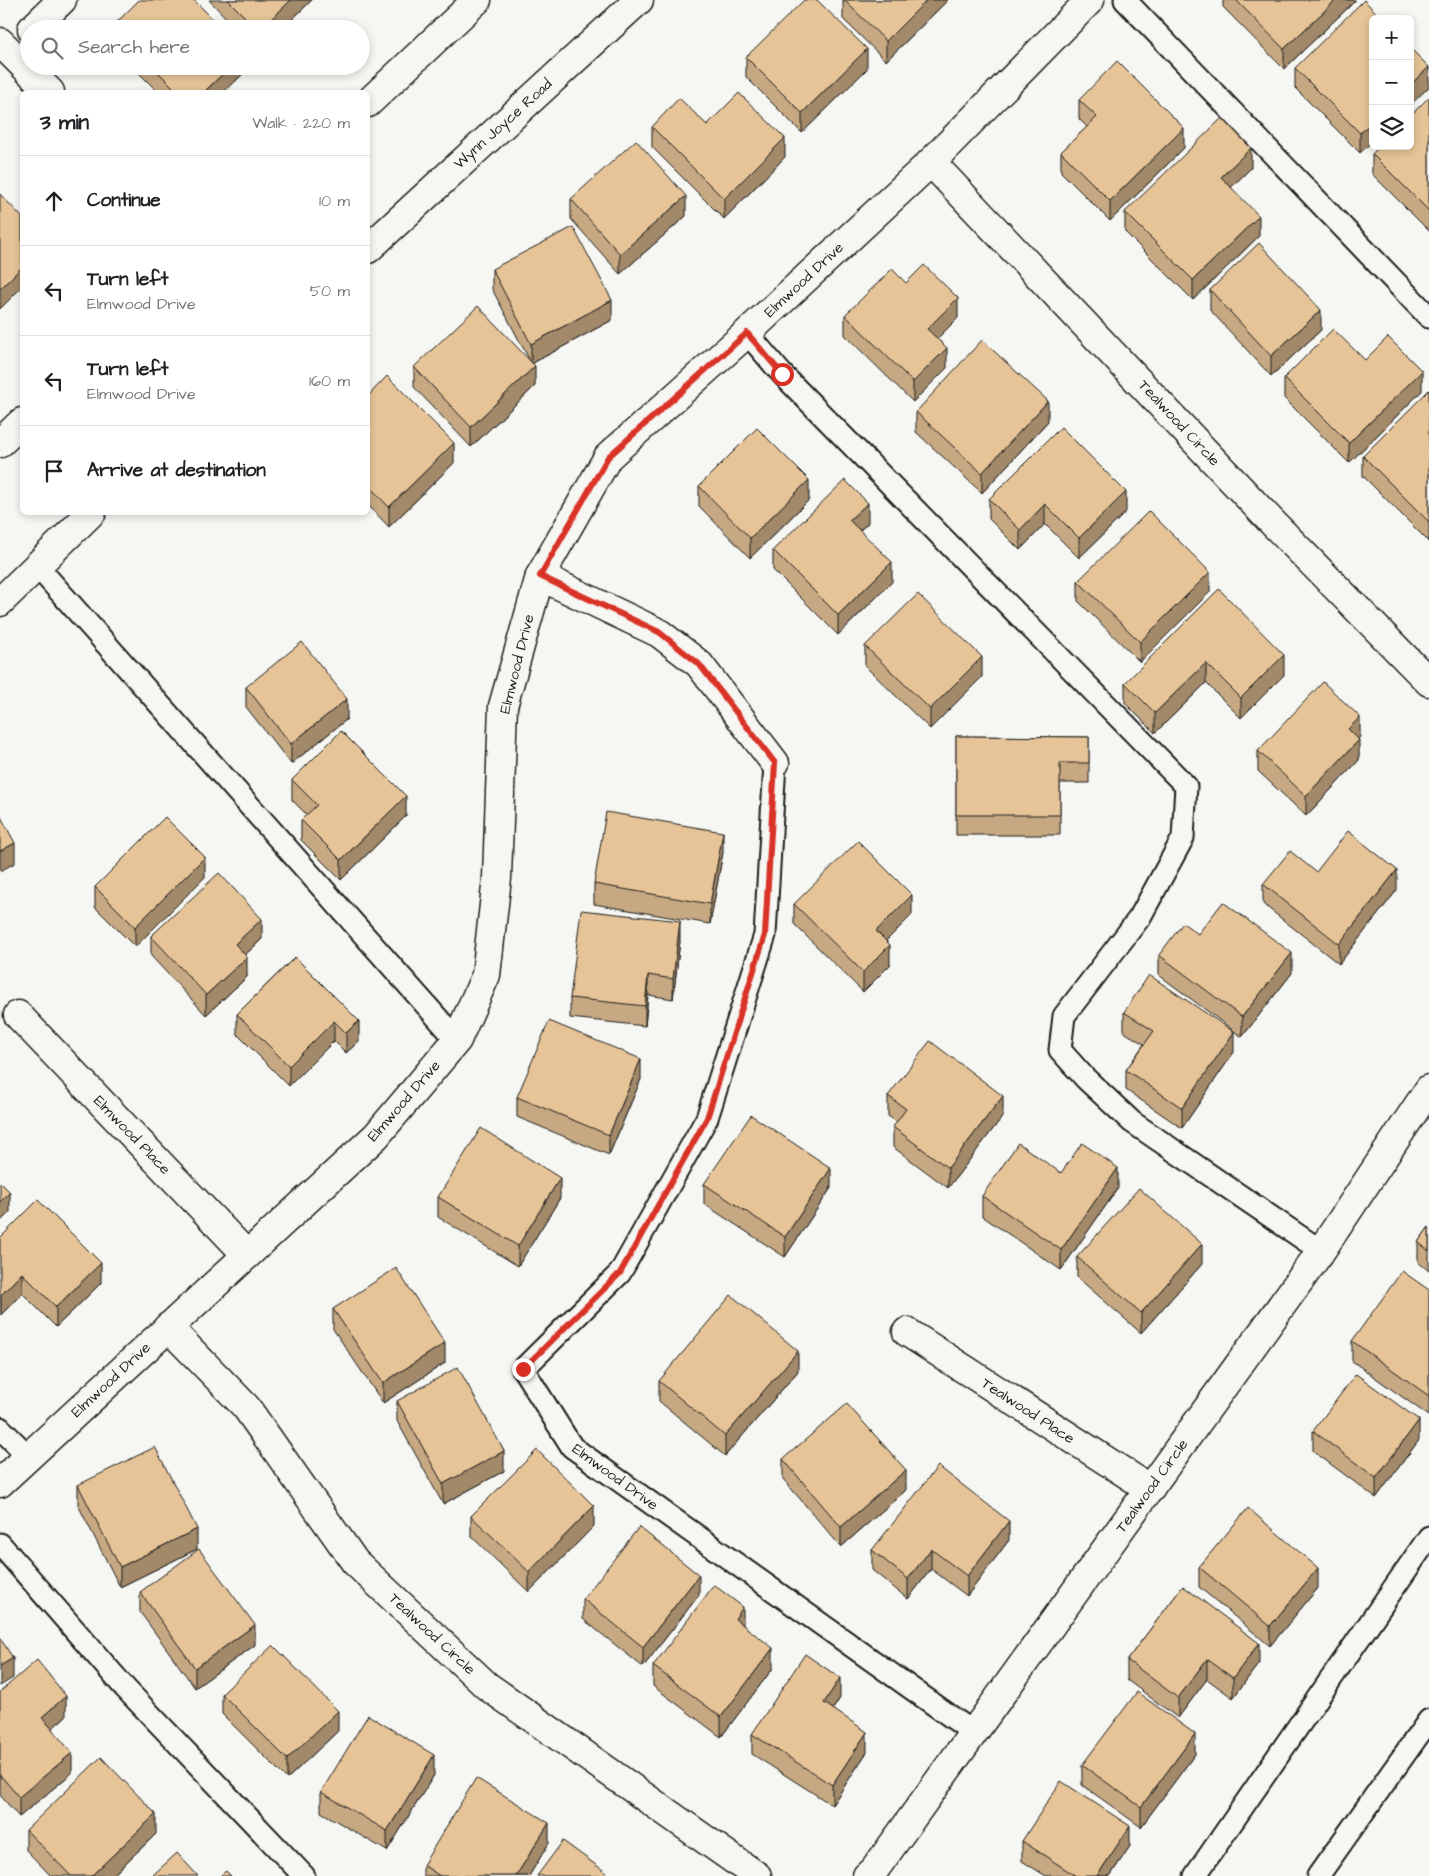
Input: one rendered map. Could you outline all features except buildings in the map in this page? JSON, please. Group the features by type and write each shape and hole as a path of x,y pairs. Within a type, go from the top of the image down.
{"street":[{"path":"41,20 62,0"},
{"path":"370,101 477,0"},
{"name":"Wynn Joyce Road","path":"370,246 639,0"},
{"name":"Elmwood Drive","path":"0,1483 376,1136 457,1040 486,975 497,878 503,706 540,576 608,457 747,333 931,162 1090,0"},
{"path":"20,39 3,51 20,66"},
{"path":"31,75 48,90"},
{"name":"Tealwood Circle","path":"931,162 1269,519 1429,682"},
{"path":"0,443 20,424"},
{"path":"0,602 89,515"},
{"name":"Elmwood Drive","path":"540,576 659,632 699,664 775,763"},
{"name":"Elmwood Place","path":"18,1015 247,1255"},
{"name":"Tealwood Circle","path":"867,1876 873,1872 974,1733 1321,1251 1429,1089"},
{"name":"Tealwood Circle","path":"168,1327 246,1407 355,1562 487,1686 756,1876"},
{"name":"Tealwood Place","path":"907,1332 1150,1489"}],"lane":[{"path":"1124,0 1429,318"},
{"path":"747,333 789,381 1186,786 1183,838 1140,917 1064,1016 1060,1050 1085,1078 1132,1122 1321,1251"},
{"path":"37,566 457,1040"},
{"name":"Elmwood Drive","path":"775,763 765,935 707,1118 620,1273 523,1369 572,1447 974,1733"},
{"path":"0,1428 28,1456"},
{"path":"1194,1876 1429,1537"},
{"path":"0,1544 125,1688 304,1876"},
{"path":"1318,1876 1429,1720"}],"route":[{"path":"523,1369 620,1273 707,1118 765,935 775,763 699,664 659,632 540,576 608,457 747,333 782,374"}]}
